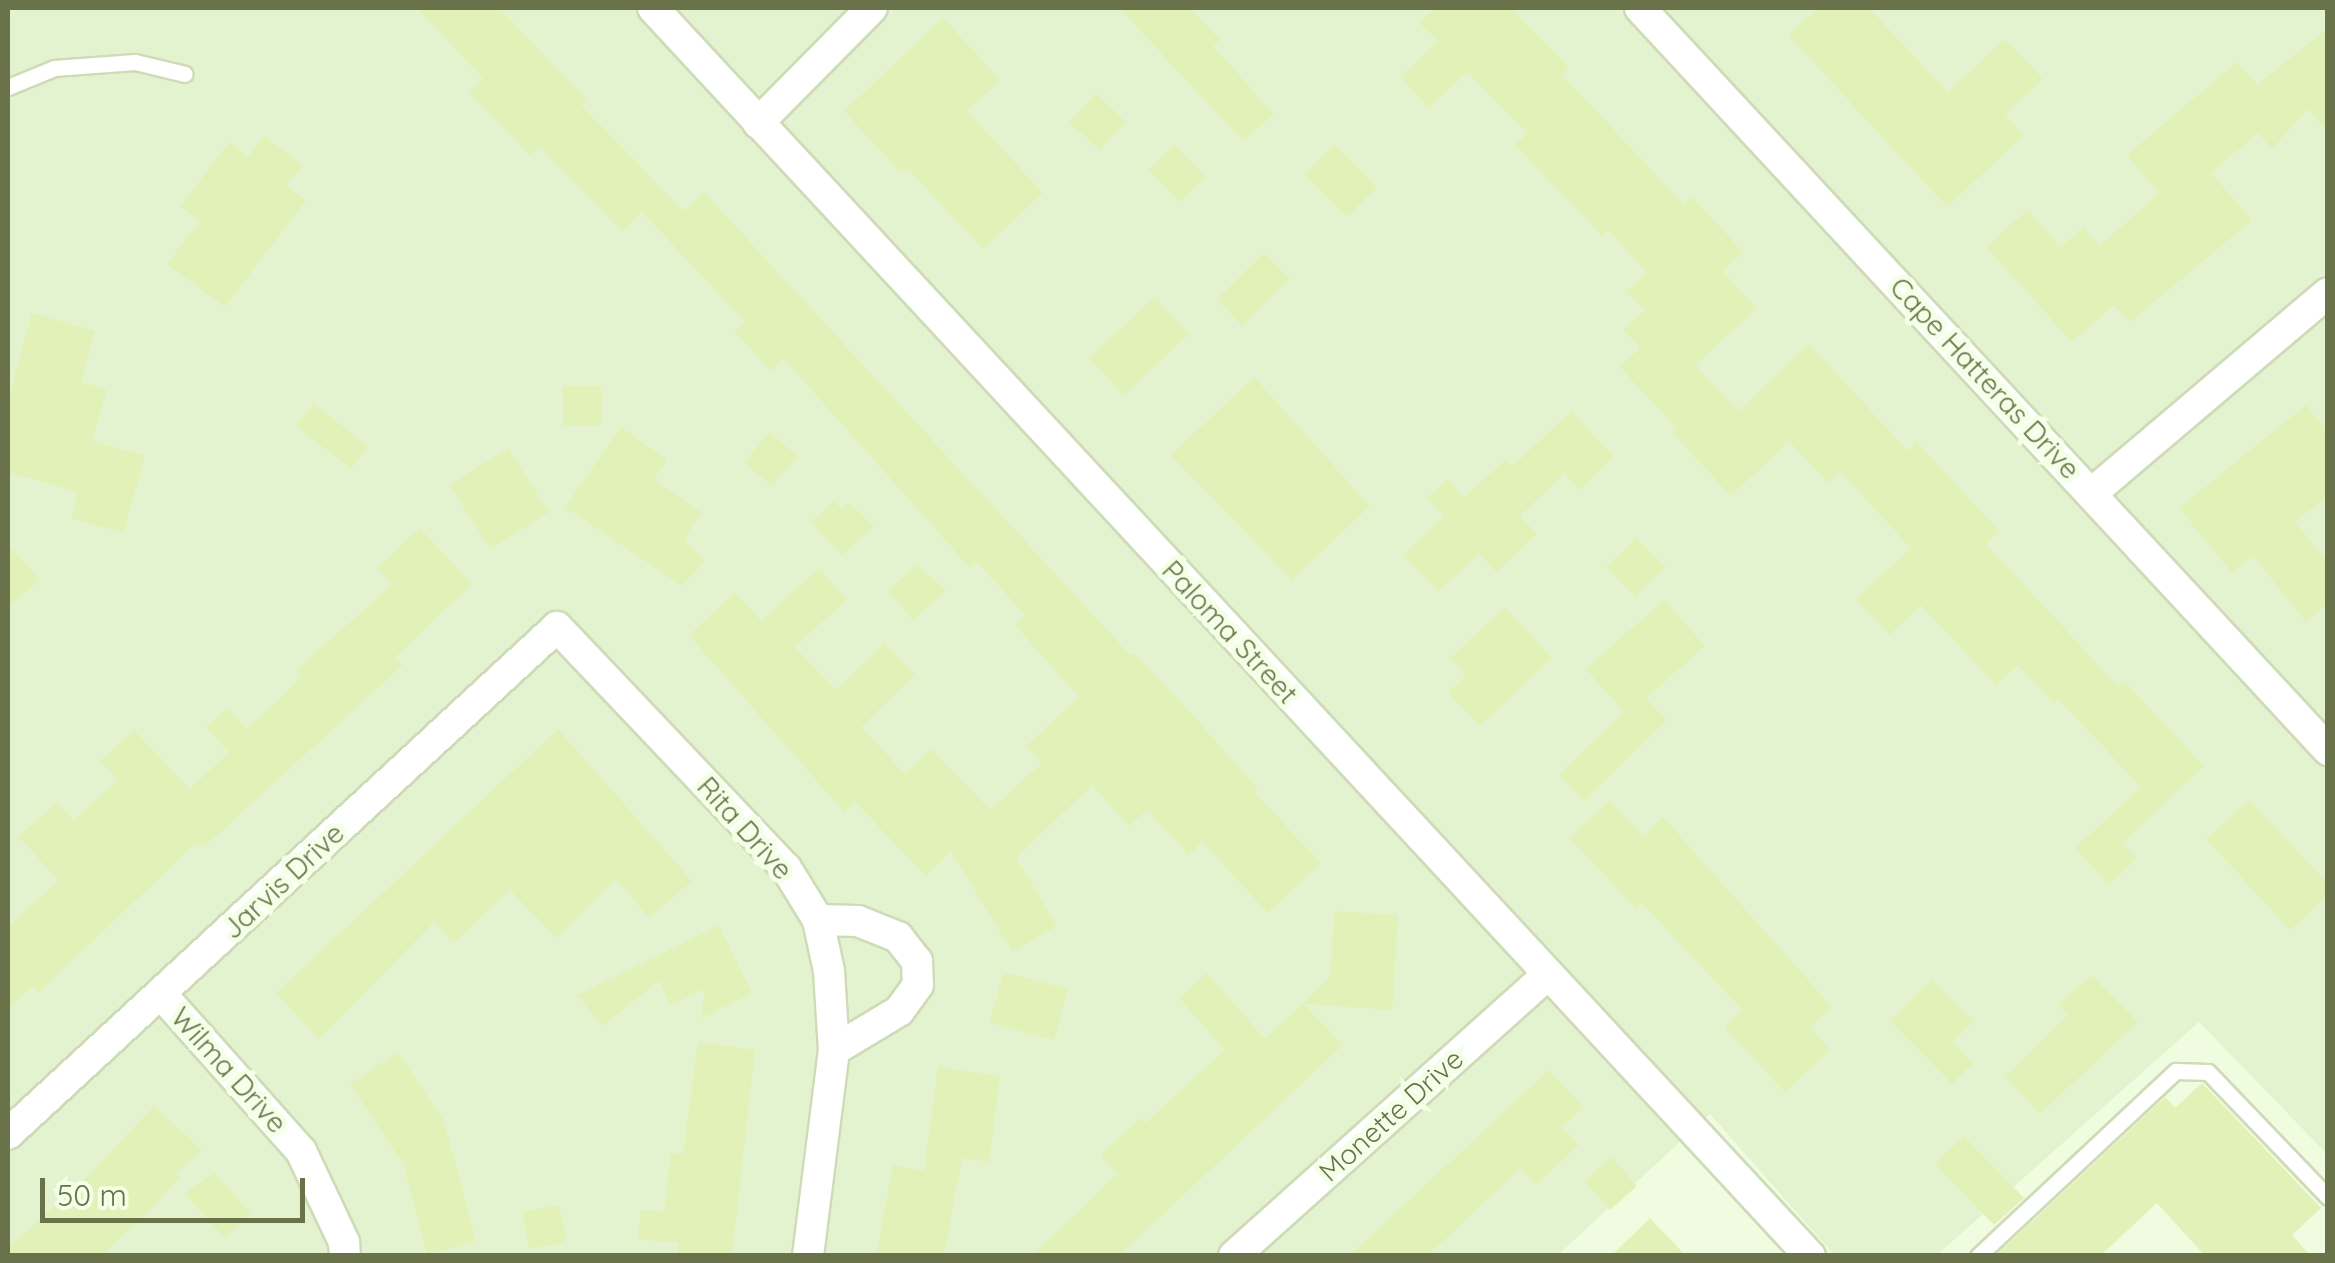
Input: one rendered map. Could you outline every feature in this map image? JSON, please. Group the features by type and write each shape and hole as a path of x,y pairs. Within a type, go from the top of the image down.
{"street":[{"name":"Paloma Street","path":"653,8 1810,1256"},
{"path":"758,122 872,8"},
{"name":"Cape Hatteras Drive","path":"1640,8 2328,750"},
{"path":"2092,493 2328,293"},
{"name":"Rita Drive","path":"557,627 786,868 818,920 829,971 834,1050 808,1256"},
{"name":"Jarvis Drive","path":"8,1134 557,627"},
{"path":"818,920 858,921 898,937 917,961 918,985 899,1011 834,1050"},
{"name":"Monette Drive","path":"1234,1256 1547,975"},
{"name":"Wilma Drive","path":"162,994 301,1151 344,1242 344,1256"}],"lane":[{"path":"8,87 54,68 136,62 185,74"},
{"path":"1978,1256 2176,1070 2208,1072 2328,1197"}],"shaded area":[{"path":"8,8 2327,8 2327,1154 2199,1022 1937,1255 1834,1255 1710,1114 1558,1255 8,1255"}],"building":[{"path":"416,8 499,8 587,99 581,105 684,211 704,192 1130,655 1133,652 1190,712 1258,789 1255,793 1321,863 1268,913 1202,842 1189,855 1147,810 1129,826 1092,785 1016,858 1057,926 1012,952 951,851 926,876 855,802 844,812 689,635 735,592 761,621 819,568 847,599 795,647 836,690 884,643 915,674 861,727 905,774 931,749 990,810 1042,763 1026,746 1079,697 1015,625 1025,615 977,562 970,568 784,359 771,371 734,331 745,322 642,212 622,232 539,146 529,155 469,92 483,78"},
{"path":"1119,8 1190,8 1220,40 1213,46 1274,114 1243,141"},
{"path":"1435,8 1511,8 1569,67 1562,75 1684,204 1692,197 1743,252 1722,271 1757,308 1695,365 1738,411 1809,344 1908,451 1917,442 1999,531 1986,544 2119,687 2125,682 2204,766 2123,843 2137,858 2109,885 2075,848 2141,787 2058,699 2054,704 2018,665 1996,685 1921,605 1889,635 1856,599 1911,548 1840,472 1828,483 1789,441 1731,496 1672,433 1677,429 1620,367 1640,348 1623,330 1644,310 1626,292 1647,273 1608,230 1602,236 1515,145 1527,133 1467,72 1429,108 1400,77 1438,41 1419,23"},
{"path":"1818,8 1869,8 1948,92 2005,39 2043,79 2005,115 2024,135 1947,207 1788,35"},
{"path":"943,18 1001,80 967,111 1043,193 983,249 907,168 901,173 844,111"},
{"path":"2328,28 2328,133 2308,109 2272,149 2258,133 2211,173 2252,220 2130,322 2114,305 2072,342 1986,247 2027,210 2061,247 2083,227 2100,246 2159,193 2127,155 2237,62 2257,85"},
{"path":"1096,93 1126,122 1100,150 1069,122"},
{"path":"264,136 302,165 286,186 306,200 225,307 167,264 200,221 180,207 229,142 248,157"},
{"path":"1174,144 1206,177 1180,202 1148,170"},
{"path":"1334,144 1377,187 1347,217 1304,174"},
{"path":"1264,253 1290,279 1242,326 1217,299"},
{"path":"1155,297 1189,334 1124,395 1089,358"},
{"path":"32,313 95,331 81,382 107,390 92,441 145,456 123,533 71,518 78,492 8,472 8,400"},
{"path":"1254,377 1370,506 1292,580 1171,455"},
{"path":"563,386 601,386 601,426 563,426"},
{"path":"314,403 368,447 351,469 296,426"},
{"path":"2306,405 2328,432 2328,496 2295,522 2328,562 2328,604 2306,622 2253,556 2232,573 2179,508"},
{"path":"1571,411 1614,457 1579,490 1564,473 1520,516 1537,534 1496,572 1479,554 1438,592 1403,555 1444,516 1427,498 1448,479 1464,498 1505,460 1512,467"},
{"path":"621,427 667,460 654,479 702,513 684,539 705,561 682,586 565,507"},
{"path":"770,432 798,457 771,486 744,462"},
{"path":"508,448 549,512 490,549 450,485"},
{"path":"834,501 841,509 848,502 874,526 842,555 811,522"},
{"path":"420,528 472,584 395,657 403,665 203,848 197,842 38,993 32,986 8,1009 8,927 59,880 18,837 57,802 74,820 118,780 100,761 134,730 190,789 229,752 206,727 227,708 247,729 302,677 296,670 392,585 377,568"},
{"path":"1636,538 1666,567 1635,597 1606,567"},
{"path":"8,545 40,579 8,608"},
{"path":"917,565 946,590 913,620 888,591"},
{"path":"1664,600 1705,646 1646,698 1667,720 1584,801 1559,774 1624,712 1586,669"},
{"path":"1505,607 1552,658 1480,726 1448,692 1466,676 1450,658"},
{"path":"558,729 692,881 649,918 616,879 557,938 510,890 453,943 434,922 319,1039 276,993"},
{"path":"1610,800 1643,836 1663,817 1832,1007 1810,1028 1830,1050 1785,1092 1724,1027 1742,1010 1642,903 1636,909 1570,838"},
{"path":"2250,800 2328,884 2328,895 2290,930 2206,839"},
{"path":"1334,911 1398,915 1392,1010 1304,1004 1343,1045 1138,1238 1118,1256 1032,1256 1117,1174 1100,1156 1140,1118 1145,1123 1225,1050 1179,998 1207,973 1265,1039 1330,978"},
{"path":"719,925 752,993 701,1019 705,989 671,1005 659,981 602,1026 577,995"},
{"path":"1003,972 1068,989 1054,1040 990,1023"},
{"path":"2091,975 2138,1022 2040,1114 2005,1077 2068,1015 2059,1005"},
{"path":"1932,979 1974,1021 1952,1042 1973,1063 1952,1084 1890,1021"},
{"path":"698,1042 755,1050 732,1256 677,1256 679,1243 638,1239 641,1209 664,1212 671,1153 683,1154"},
{"path":"398,1052 444,1121 476,1241 427,1254 403,1164 350,1084"},
{"path":"938,1067 1000,1076 989,1162 962,1158 944,1256 876,1256 893,1165 924,1171"},
{"path":"1549,1070 1583,1107 1562,1127 1579,1145 1536,1185 1521,1168 1427,1256 1349,1256"},
{"path":"2202,1083 2321,1208 2292,1235 2311,1256 2205,1256 2157,1203 2100,1256 1995,1256 2165,1097 2175,1108"},
{"path":"154,1106 202,1150 177,1173 180,1177 154,1206 101,1256 8,1256 8,1248 88,1176"},
{"path":"1964,1136 2024,1198 1994,1225 1935,1164"},
{"path":"1611,1157 1637,1186 1610,1210 1584,1181"},
{"path":"215,1173 251,1214 225,1238 184,1193"},
{"path":"559,1205 566,1242 529,1249 522,1212"},
{"path":"1650,1218 1686,1256 1611,1256"}]}
